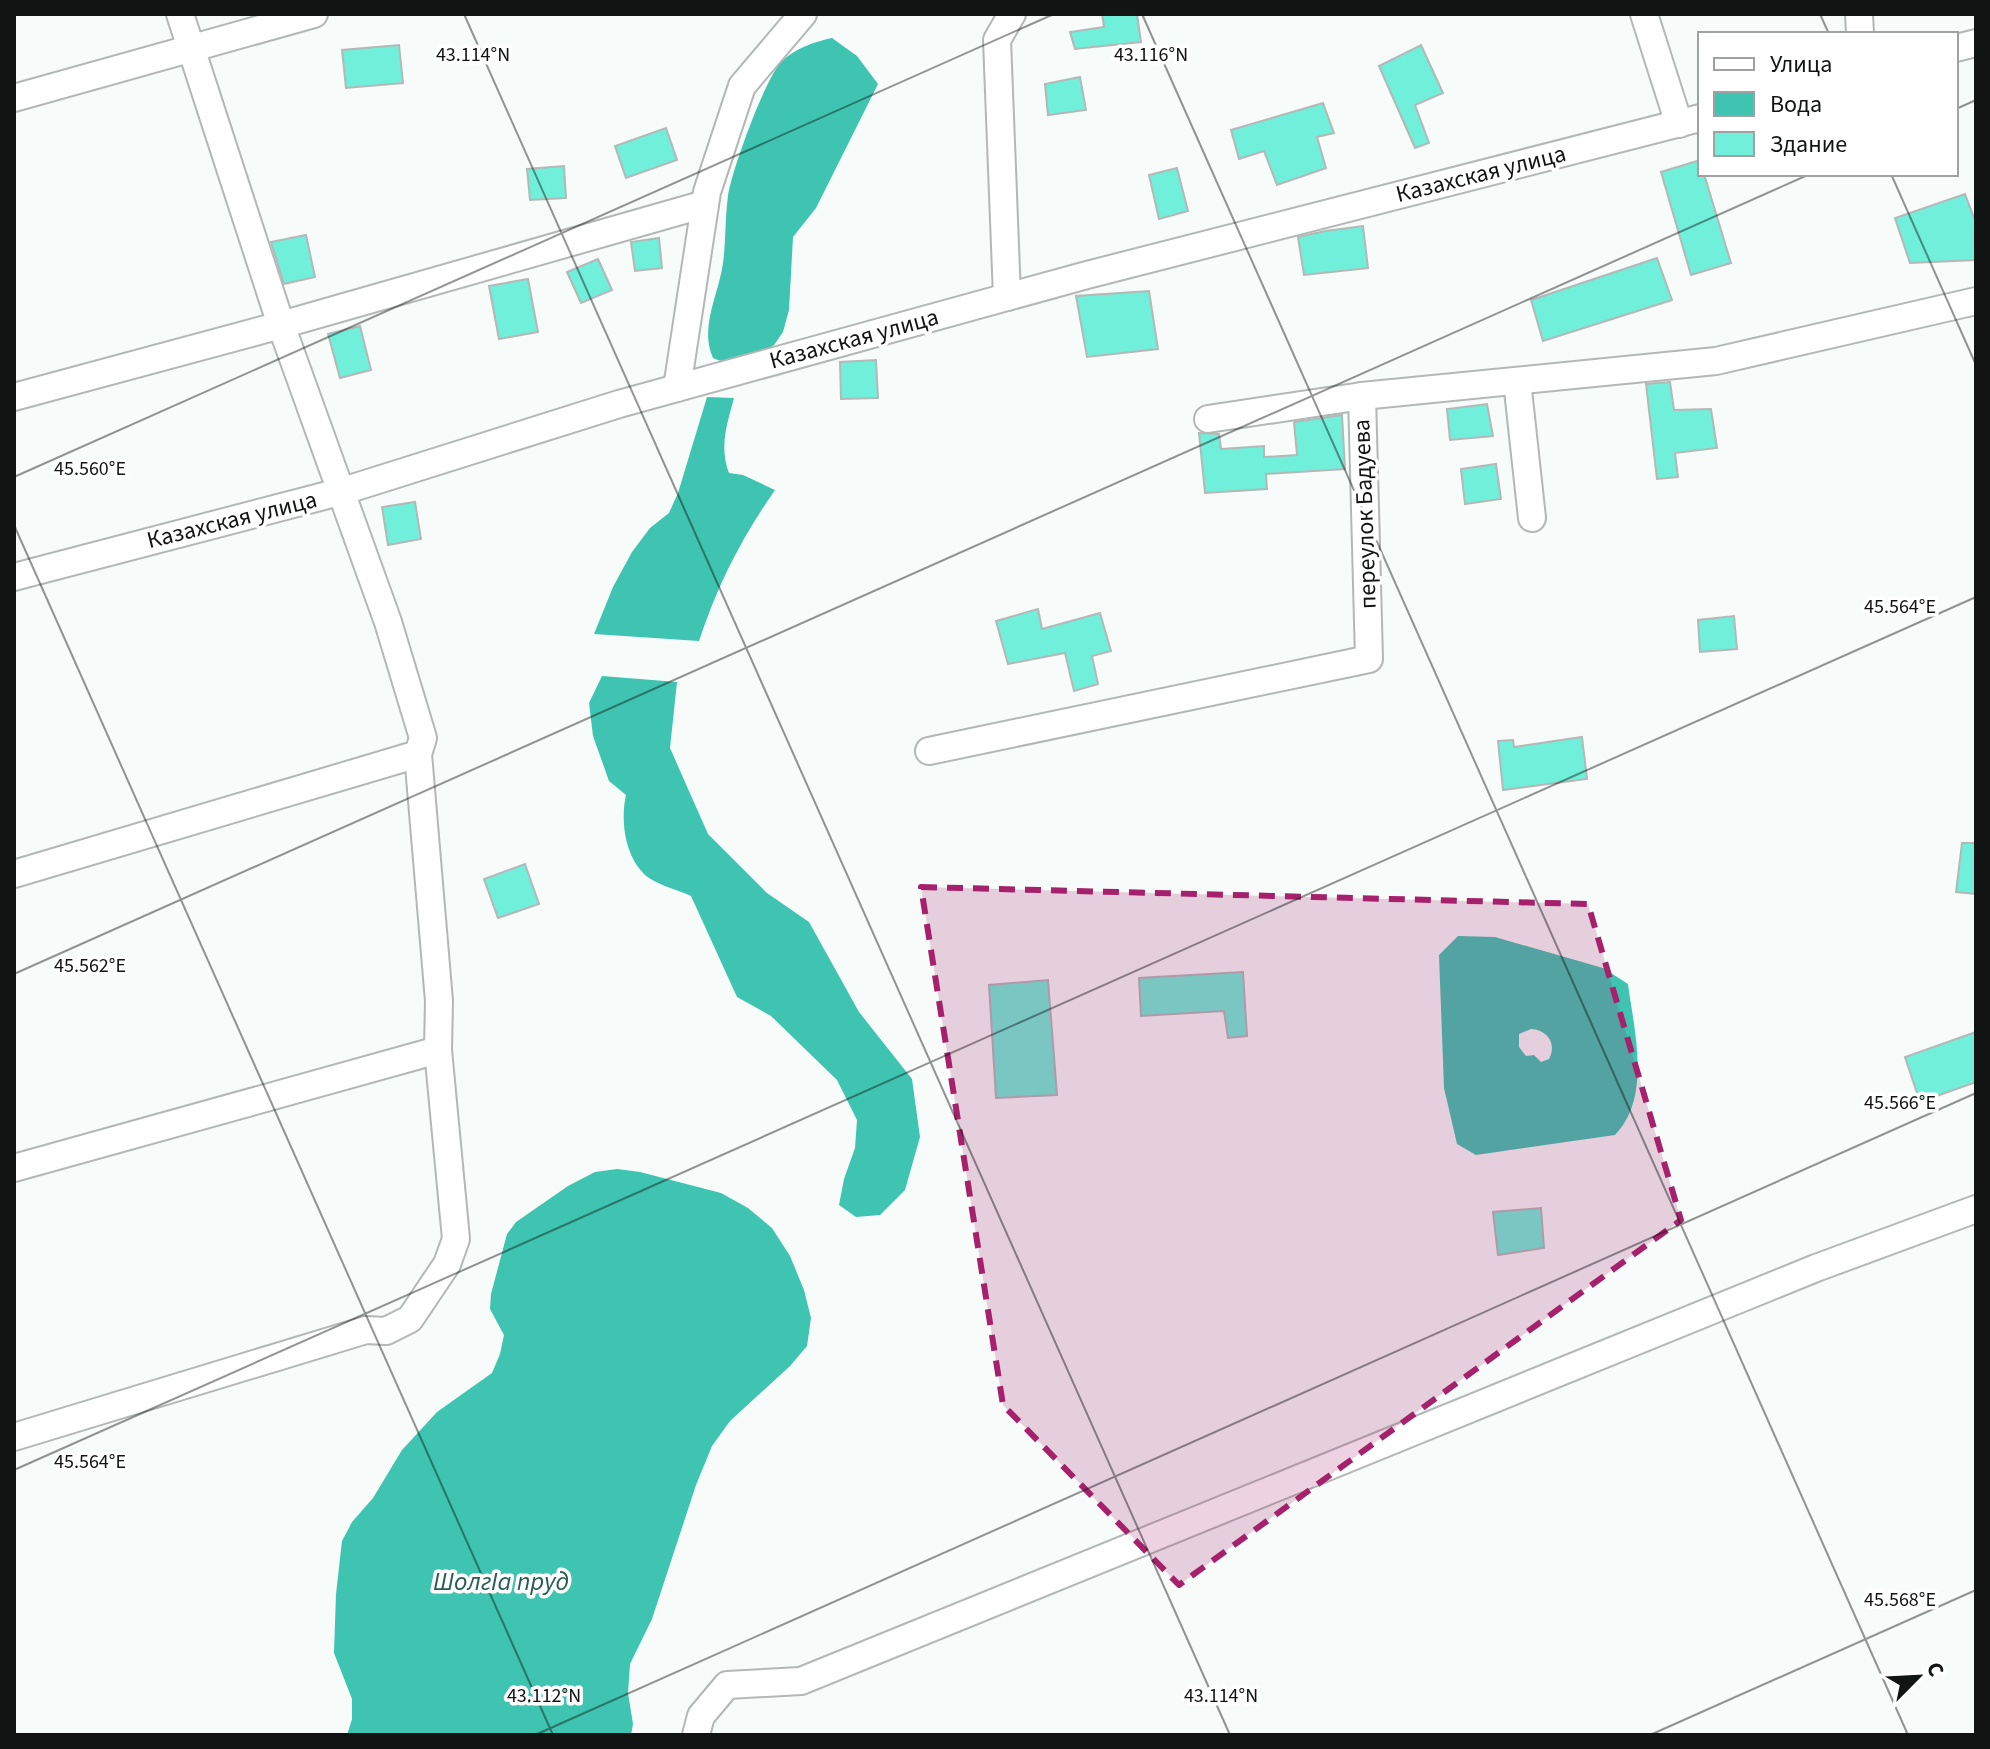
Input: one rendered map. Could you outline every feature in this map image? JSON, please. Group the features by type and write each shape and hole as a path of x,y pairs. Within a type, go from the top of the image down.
{"street":[{"path":"14,1437 366,1330 386,1331 410,1319 447,1264 456,1239 438,1050 439,1001 418,754 423,738 388,622 281,325 180,14"},
{"path":"14,98 314,14"},
{"path":"677,388 705,204 742,86 803,14"},
{"path":"1007,297 997,40 1012,14"},
{"path":"1644,14 1689,121"},
{"name":"Казахская улица","path":"14,577 343,491 677,388 1007,297 1689,121"},
{"path":"14,397 281,325 705,204"},
{"name":"переулок Бадуева","path":"929,751 1369,659 1362,396 1716,361 1976,301"},
{"path":"1517,381 1532,518"},
{"path":"1208,419 1362,396"},
{"path":"14,874 418,754"},
{"path":"14,1168 438,1050"},
{"path":"696,1735 701,1716 727,1685 801,1681 1816,1268 1976,1209"}],"highlighted area":[{"path":"921,887 1588,904 1681,1220 1179,1585 1003,1405"}],"water":[{"path":"832,38 857,56 878,84 816,208 793,237 789,310 783,332 774,345 759,355 723,362 713,358 709,346 709,322 723,263 728,196 742,147 767,85 782,61 806,46"},
{"path":"707,397 734,398 724,445 729,473 743,475 775,490 731,562 699,641 594,634 613,587 632,552 650,528 669,513"},
{"path":"602,676 677,682 670,748 708,834 767,893 809,922 859,1012 912,1079 920,1137 905,1190 880,1215 856,1217 839,1205 855,1148 857,1120 837,1080 771,1016 737,997 691,896 649,878 634,861 624,828 626,795 609,781 593,736 589,703"},
{"path":"1458,936 1495,937 1603,968 1628,984 1638,1062 1637,1083 1626,1119 1615,1135 1476,1155 1457,1144 1444,1088 1439,955","holes":["1537,1030 1546,1035 1552,1048 1549,1059 1541,1062 1534,1055 1526,1056 1519,1047 1519,1034"]},
{"name":"ШолгIа пруд","path":"617,1169 721,1193 748,1208 772,1228 790,1256 811,1318 807,1346 790,1366 730,1421 712,1446 652,1619 630,1664 628,1693 633,1724 631,1735 347,1735 352,1719 352,1699 334,1653 342,1541 402,1450 437,1412 492,1373 504,1335 490,1309 491,1294 507,1234 516,1222 568,1186 595,1172"}],"building":[{"path":"1102,14 1137,14 1141,42 1075,49 1070,32 1104,27"},
{"path":"399,45 403,83 346,88 342,50"},
{"path":"1421,45 1443,93 1415,105 1429,143 1415,148 1379,66"},
{"path":"1080,77 1086,110 1048,115 1045,84"},
{"path":"1323,103 1334,133 1317,137 1326,168 1277,185 1264,151 1239,159 1231,130"},
{"path":"666,128 677,160 626,178 615,146"},
{"path":"1698,161 1698,176 1705,176 1731,263 1691,275 1661,172"},
{"path":"564,166 566,198 530,200 527,169"},
{"path":"1177,168 1188,211 1159,219 1149,175"},
{"path":"1965,194 1976,223 1976,260 1910,263 1895,218"},
{"path":"1363,226 1368,268 1304,275 1298,237"},
{"path":"306,235 315,277 284,284 271,242"},
{"path":"659,238 662,268 635,271 631,242"},
{"path":"1657,258 1672,300 1543,341 1531,300"},
{"path":"598,259 612,290 581,303 567,272"},
{"path":"528,279 538,332 499,339 489,286"},
{"path":"1149,291 1158,349 1087,357 1076,296"},
{"path":"360,326 371,370 340,378 328,334"},
{"path":"876,360 878,398 841,399 840,362"},
{"path":"1670,382 1674,410 1711,409 1717,448 1675,453 1678,477 1657,479 1646,384"},
{"path":"1487,404 1493,436 1450,440 1447,409"},
{"path":"1342,415 1345,469 1266,474 1267,489 1205,493 1199,433 1219,434 1221,449 1264,446 1264,457 1297,455 1294,422"},
{"path":"1496,464 1501,499 1465,504 1461,469"},
{"path":"415,502 421,539 388,545 382,507"},
{"path":"1038,609 1042,629 1100,613 1111,651 1092,656 1098,684 1074,691 1065,653 1008,664 996,621"},
{"path":"1734,616 1737,649 1700,652 1698,620"},
{"path":"1582,737 1587,779 1503,790 1498,741 1513,740 1514,747"},
{"path":"1962,843 1976,843 1976,894 1956,892"},
{"path":"525,864 539,904 498,918 484,879"},
{"path":"1243,972 1247,1036 1228,1038 1224,1011 1141,1016 1139,978"},
{"path":"1048,980 1057,1095 996,1098 989,985"},
{"path":"1976,1032 1976,1082 1920,1102 1905,1057"},
{"path":"1541,1208 1544,1248 1498,1255 1493,1212"}]}
